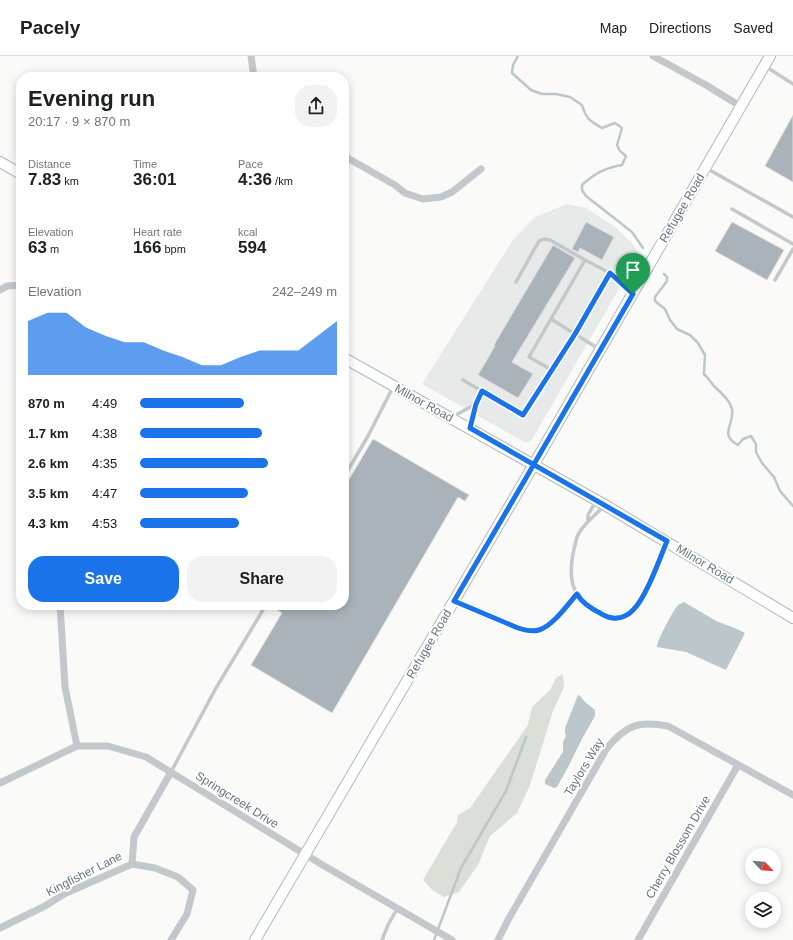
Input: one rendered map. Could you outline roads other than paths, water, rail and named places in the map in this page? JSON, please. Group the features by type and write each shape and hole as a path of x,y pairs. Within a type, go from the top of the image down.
{"main road":[{"name":"Refugee Road","path":"255,940 534,464 770,56"},
{"path":"0,162 16,171"},
{"name":"Milnor Road","path":"349,361 601,502 793,618"}],"street":[{"path":"251,56 253,72"},
{"path":"653,56 706,85 740,106"},
{"path":"349,159 405,193 423,199 441,197 452,192 481,169"},
{"path":"0,290 8,286 16,286"},
{"path":"60,610 65,687 77,746"},
{"name":"Taylors Way","path":"498,940 603,754 618,734 628,729 641,724 668,726 793,796"},
{"name":"Springcreek Drive","path":"0,783 77,746 108,746 146,757 306,855 452,940"},
{"name":"Cherry Blossom Drive","path":"638,940 738,765"},
{"name":"Kingfisher Lane","path":"0,928 46,906 64,894 132,864 134,837 170,772"},
{"path":"132,864 155,868 178,877 193,890 187,914 171,940"}],"lane":[{"path":"764,66 793,84"},
{"path":"705,167 793,217"},
{"path":"732,209 793,244"},
{"path":"516,282 539,241 544,239 550,240 610,273 633,294"},
{"path":"775,280 793,249"},
{"path":"552,370 529,357 584,260"},
{"path":"463,380 523,415 575,334 610,273"},
{"path":"551,319 600,350"},
{"path":"349,468 394,386"},
{"path":"470,428 476,404 482,391"},
{"path":"451,418 476,404"},
{"path":"601,502 588,515 588,520 578,536 571,562 573,585 581,600 588,607 616,619 632,611 637,606 648,585 667,541"},
{"path":"588,520 595,516 601,502"},
{"path":"454,601 518,628 538,630 547,625 560,614 577,594"},
{"path":"170,772 216,688 263,610"},
{"path":"382,940 397,909"}],"waterway":[{"path":"518,56 513,65 512,73 531,90 542,94 556,94 570,97 582,105 587,117 598,126 602,128 615,123 622,128 617,145 620,151 626,156 622,165 605,169 591,177 582,185 582,190 586,196 632,232 643,248"},
{"path":"664,274 667,277 667,281 655,297 655,301 665,309 670,320 677,329 690,335 698,343 705,355 704,374 731,405 732,415 728,433 729,437 738,445 743,439 751,436 756,444 756,452 762,463 774,477 780,491 793,506"},
{"path":"434,940 461,868 506,791 526,737"}]}
